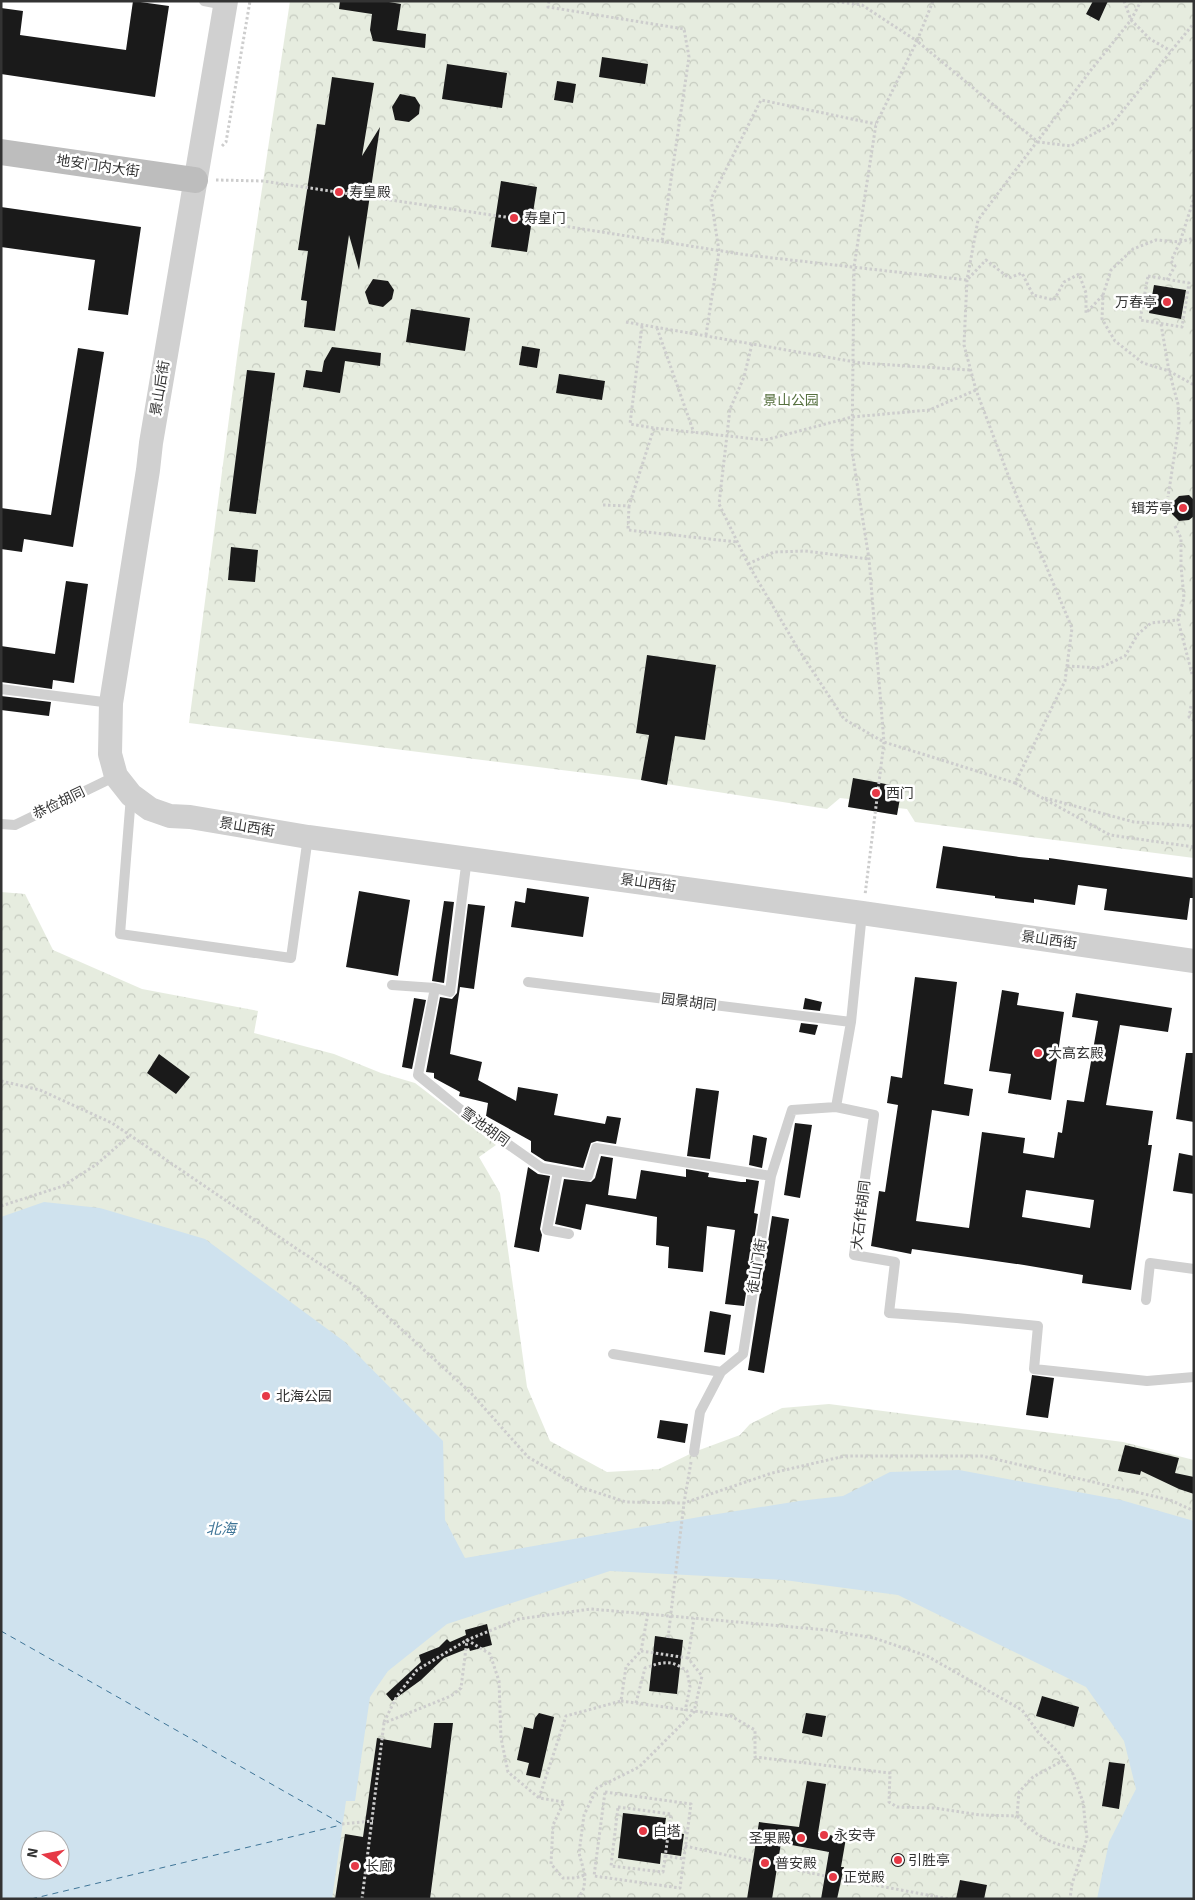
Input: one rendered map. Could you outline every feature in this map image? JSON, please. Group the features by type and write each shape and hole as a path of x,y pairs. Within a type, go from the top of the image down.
{"main road":[{"name":"地安门内大街","path":"1,152 195,180"}],"street":[{"name":"景山后街","path":"116,776 110,754 111,703 151,443 195,180 218,2"},
{"name":"景山西街","path":"116,776 131,795 150,809 170,816 190,817 308,837 862,913 1194,961"}],"lane":[{"path":"1,689 111,703"},
{"name":"恭俭胡同","path":"1,824 15,825 116,776"},
{"path":"131,795 120,934 291,958 308,837"},
{"path":"392,985 435,988 450,992 467,858"},
{"path":"836,1107 851,1022 862,913"},
{"name":"园景胡同","path":"528,982 851,1022"},
{"name":"雪池胡同","path":"435,988 418,1075 472,1118 542,1168 588,1176 596,1148 771,1176"},
{"name":"徒山门街","path":"694,1452 700,1412 721,1372 743,1354 771,1176 792,1110 836,1107"},
{"name":"大石作胡同","path":"836,1107 874,1115 854,1255 895,1262 889,1313 1038,1326 1034,1369 1147,1381 1194,1377"},
{"path":"558,1171 547,1230 569,1234"},
{"path":"1146,1300 1150,1263 1194,1269"},
{"path":"613,1354 721,1372"}],"path":[{"path":"549,1 548,7 684,30 690,57 662,242"},
{"path":"832,1 862,5 917,41 1038,142 1071,146 1112,124 1194,23"},
{"path":"862,913 884,742 869,558 852,451 854,266 876,124 917,41 933,1"},
{"path":"1124,1 1131,20 1150,39 1171,51"},
{"path":"1015,783 1065,680 1072,628 1010,480 976,390 964,346 967,280 978,220 1131,20 1141,1"},
{"path":"706,335 719,251 712,199 761,100 876,124"},
{"path":"195,180 264,181 719,251 967,280"},
{"path":"1167,280 1175,266 1171,261 1180,242 1194,198"},
{"path":"1194,238 1180,242 1156,240 1133,248 1111,270 1103,295 1102,319 1115,341 1143,363 1169,370 1194,385"},
{"path":"967,280 986,260 1009,278 1022,273 1033,295 1054,300 1064,282 1079,274 1086,293 1086,313 1103,295"},
{"path":"1148,276 1189,283 1182,327 1161,324 1140,320 1148,276"},
{"path":"626,322 853,362 970,370"},
{"path":"1161,324 1169,370 1178,404 1178,425 1168,497"},
{"path":"642,326 630,424 694,434 765,440 852,417 929,410 976,390"},
{"path":"657,328 694,434"},
{"path":"752,344 744,377 730,409 719,504 748,564 797,647 844,720 884,742 1015,783 1110,834 1194,847"},
{"path":"654,428 629,506 628,530 738,542"},
{"path":"603,505 629,506"},
{"path":"1175,526 1181,538 1180,566 1184,598 1178,620 1192,674"},
{"path":"748,564 774,552 805,552 869,558"},
{"path":"1067,666 1100,668 1125,656 1138,634 1151,623 1178,620"},
{"path":"1191,706 1189,716 1194,721"},
{"path":"1040,796 1134,822 1194,826"},
{"path":"1,1081 40,1090 112,1123 300,1251 353,1284 470,1392 528,1458 580,1487 626,1502 684,1502 772,1472 845,1456 982,1456 1170,1500 1194,1511"},
{"path":"1,1206 63,1186 98,1164 130,1135"},
{"path":"668,1638 684,1502 694,1452"},
{"path":"362,1899 384,1723 397,1696 417,1670 467,1640 519,1619 591,1609 827,1630 874,1638 927,1656 1022,1710 1038,1732 1064,1760 1073,1774 1083,1802 1087,1838 1072,1884 1070,1899"},
{"path":"621,1701 626,1668 641,1651 648,1614"},
{"path":"688,1658 694,1618"},
{"path":"384,1723 451,1696 461,1688 467,1640"},
{"path":"467,1640 490,1654 499,1681 501,1738 508,1772 539,1798 564,1802 553,1825 551,1864 563,1878 585,1876"},
{"path":"578,1899 584,1888 585,1876 579,1853 584,1815 597,1788 639,1767 694,1712 702,1676 688,1658 641,1651"},
{"path":"636,1703 645,1668 660,1662 678,1664 687,1671 690,1687 685,1711"},
{"path":"539,1798 566,1716 621,1701 731,1716 755,1730 755,1757 890,1773 889,1802 897,1807 935,1808 980,1815 1017,1816 1032,1832 1057,1845 1082,1850"},
{"path":"1017,1816 1019,1792 1032,1777 1064,1760"},
{"path":"605,1792 691,1804 687,1832 680,1888 594,1876 605,1792"},
{"path":"618,1807 671,1814 669,1830 663,1872 611,1866 618,1807"},
{"path":"342,1824 373,1821"},
{"path":"669,1830 687,1832"},
{"path":"685,1846 753,1861"},
{"path":"665,1856 684,1859"},
{"path":"778,1866 825,1876"},
{"path":"842,1879 949,1899"}],"green space":[{"name":"景山公园","path":"290,1 1194,1 1194,858 915,822 907,809 898,808 897,815 848,807 849,799 840,798 827,809 641,780 189,723 238,350"},
{"name":"北海公园","path":"1,892 25,894 53,950 142,989 258,1011 254,1033 334,1054 381,1073 415,1083 496,1145 479,1157 500,1193 527,1387 550,1441 607,1472 659,1469 694,1452 740,1435 750,1424 782,1408 829,1404 1123,1442 1194,1460 1194,1899 1,1899"}],"water":[{"name":"北海","path":"44,1202 100,1208 205,1239 345,1342 443,1441 445,1520 465,1558 705,1516 843,1496 890,1472 959,1470 1121,1500 1194,1521 1194,1899 1097,1899 1109,1842 1136,1789 1124,1741 1086,1687 898,1595 784,1580 610,1571 447,1624 388,1671 370,1697 355,1801 346,1801 332,1899 1,1899 1,1217"}],"building":[{"path":"133,1 169,6 155,97 1,74 1,8 23,11 20,35 126,50"},
{"path":"340,1 383,1 401,4 397,30 426,34 425,48 373,41 370,30 372,14 339,9"},
{"path":"1093,1 1108,1 1099,21 1086,14"},
{"path":"602,57 648,64 645,84 599,77"},
{"path":"447,64 507,73 502,108 442,99"},
{"name":"寿皇殿","path":"332,77 374,83 362,156 380,127 359,270 349,235 335,331 304,327 307,301 301,300 308,251 298,250 317,124 325,125"},
{"path":"557,81 576,84 573,103 554,100"},
{"path":"400,94 415,97 420,105 419,114 409,122 395,120 392,107"},
{"name":"寿皇门","path":"501,181 537,187 527,252 491,247"},
{"path":"1,207 141,227 128,315 88,310 95,260 1,247"},
{"path":"373,279 388,281 394,290 392,299 383,307 369,304 365,292"},
{"name":"万春亭","path":"1154,285 1186,290 1181,319 1149,313"},
{"path":"411,309 470,318 465,351 406,342"},
{"path":"522,346 540,349 537,368 519,365"},
{"path":"332,347 381,353 380,366 345,361 340,393 303,387 306,370 322,372 324,361"},
{"path":"78,348 104,352 73,547 24,539 22,552 1,549 1,508 51,515"},
{"path":"247,370 275,373 256,514 229,511"},
{"path":"559,374 605,381 602,400 556,393"},
{"name":"辑芳亭","path":"1189,495 1194,500 1194,516 1189,520 1179,521 1172,514 1172,503 1179,496"},
{"path":"231,547 258,550 255,582 228,580"},
{"path":"66,581 88,584 74,683 53,680 52,689 1,682 1,646 55,654"},
{"path":"647,655 716,665 705,740 675,736 667,785 641,780 649,735 636,733"},
{"path":"1,696 51,702 49,716 1,710"},
{"name":"西门","path":"853,778 902,787 897,815 848,807"},
{"path":"943,846 1019,857 1049,860 1049,858 1194,878 1194,898 1190,898 1187,920 1104,910 1107,889 1078,885 1075,905 1034,899 1034,903 936,888"},
{"path":"527,888 589,897 583,937 511,927 515,901 525,903"},
{"path":"359,891 410,900 398,976 346,967"},
{"path":"444,901 454,902 444,983 432,981"},
{"path":"468,904 485,906 474,989 460,987 450,1054 482,1062 478,1080 516,1101 518,1087 558,1094 554,1115 605,1124 607,1116 621,1118 616,1144 597,1141 591,1143 583,1168 545,1161 531,1152 531,1141 486,1116 488,1103 459,1096 460,1092 434,1078 434,1073 426,1072 440,997 452,999 457,993"},
{"path":"915,977 957,982 944,1084 973,1089 969,1116 932,1110 916,1221 969,1228 982,1132 1025,1138 1023,1153 1054,1158 1058,1132 1062,1133 1067,1100 1084,1102 1098,1021 1072,1017 1076,993 1172,1008 1168,1032 1120,1025 1106,1105 1153,1111 1148,1145 1152,1145 1131,1290 1082,1283 1083,1275 1024,1265 912,1249 911,1254 871,1246 879,1191 885,1192 898,1105 887,1103 891,1076 902,1078","holes":["1026,1190 1094,1200 1090,1228 1022,1217"]},
{"path":"1002,990 1019,993 1017,1005 1064,1012 1051,1100 1008,1093 1011,1074 989,1071"},
{"path":"414,998 426,1000 412,1069 402,1067"},
{"path":"805,998 822,1002 820,1011 803,1009"},
{"path":"801,1023 818,1025 815,1035 799,1032"},
{"path":"1186,1053 1194,1053 1194,1122 1176,1119"},
{"path":"159,1054 190,1077 176,1094 147,1073"},
{"path":"696,1088 719,1091 710,1159 687,1156"},
{"path":"795,1123 812,1125 800,1198 784,1195"},
{"path":"753,1135 767,1138 762,1168 749,1165"},
{"path":"1179,1153 1194,1156 1194,1194 1173,1191"},
{"path":"601,1156 613,1158 608,1195 636,1199 641,1170 686,1177 686,1169 709,1173 708,1177 741,1182 746,1182 746,1179 759,1181 754,1213 758,1214 744,1306 725,1304 735,1230 707,1226 703,1272 668,1268 669,1247 656,1245 657,1217 586,1204 581,1230 555,1224 564,1179 591,1182 595,1178"},
{"path":"528,1167 538,1174 550,1176 540,1229 542,1235 539,1252 514,1247"},
{"path":"772,1216 789,1219 764,1373 748,1370"},
{"path":"710,1311 731,1315 725,1355 704,1352"},
{"path":"1032,1375 1054,1378 1048,1418 1026,1415"},
{"path":"660,1420 688,1424 685,1443 657,1438"},
{"path":"1125,1445 1179,1458 1175,1473 1194,1477 1194,1494 1141,1471 1140,1475 1118,1471"},
{"path":"487,1624 492,1645 470,1651 469,1648 444,1658 421,1680 392,1701 386,1694 421,1662 419,1655 439,1647 447,1639 450,1642 466,1635 465,1630"},
{"path":"655,1636 683,1640 677,1694 649,1691"},
{"path":"1042,1696 1079,1707 1074,1727 1036,1716"},
{"path":"539,1713 554,1717 540,1778 526,1775 529,1763 517,1760 524,1727 533,1729 535,1718"},
{"path":"806,1713 826,1716 822,1737 802,1733"},
{"path":"434,1723 453,1723 430,1899 335,1899 345,1834 363,1837 377,1738 431,1748"},
{"path":"1109,1762 1125,1764 1119,1809 1102,1806"},
{"path":"807,1781 826,1784 818,1833 846,1838 841,1867 844,1867 837,1899 821,1899 829,1852 781,1843 772,1899 747,1899 759,1822 799,1827"},
{"name":"白塔","path":"623,1813 666,1818 664,1831 684,1834 681,1856 661,1853 660,1864 618,1858"},
{"name":"引胜亭","path":"895,1853 901,1853 905,1860 901,1867 895,1867 891,1863 891,1857"},
{"path":"960,1880 987,1885 984,1899 956,1899"}],"ferry route":[{"path":"1,1631 342,1824"},
{"path":"31,1899 341,1825"}],"place":[{"name":"寿皇殿","path":"339,192"},
{"name":"寿皇门","path":"514,218"},
{"name":"万春亭","path":"1167,302"},
{"name":"辑芳亭","path":"1183,508"},
{"name":"西门","path":"876,793"},
{"name":"大高玄殿","path":"1038,1053"},
{"name":"北海公园","path":"266,1396"},
{"name":"白塔","path":"643,1831"},
{"name":"永安寺","path":"824,1835"},
{"name":"圣果殿","path":"801,1838"},
{"name":"引胜亭","path":"898,1860"},
{"name":"普安殿","path":"765,1863"},
{"name":"长廊","path":"355,1866"},
{"name":"正觉殿","path":"833,1877"}]}
